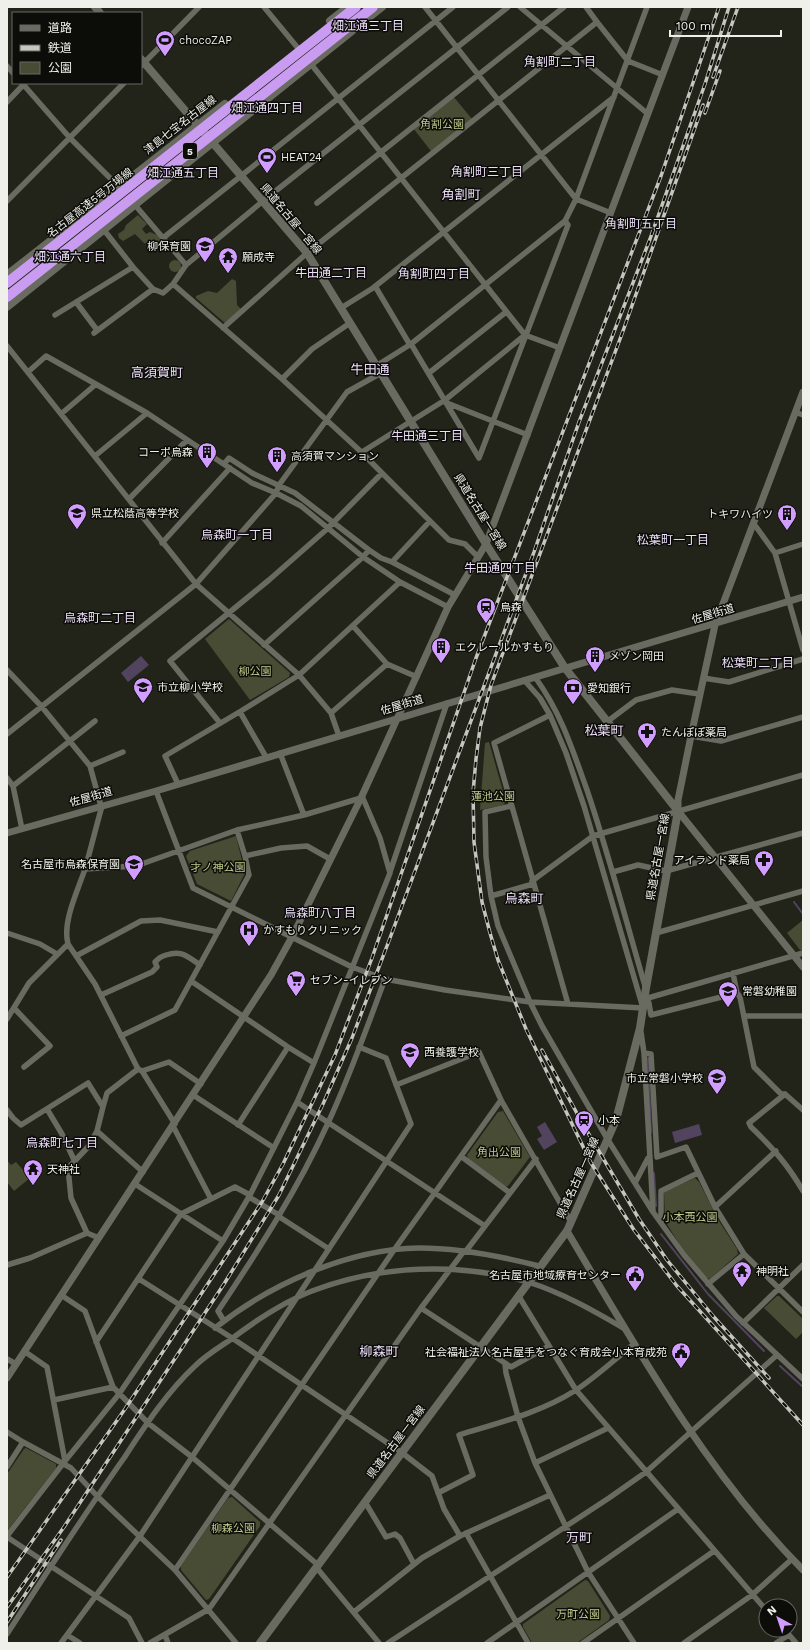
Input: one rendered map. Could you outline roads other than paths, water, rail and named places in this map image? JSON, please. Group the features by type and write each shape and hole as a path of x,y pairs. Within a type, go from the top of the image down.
{"highway":[{"name":"名古屋高速5号万場線","path":"9,287 356,7"},
{"name":"名古屋高速5号万場線","path":"7,297 373,7"},
{"path":"9,287 62,248 115,214 135,205"}],"main road":[{"name":"津島七宝名古屋線","path":"7,275 348,7"},
{"path":"7,307 382,7"},
{"name":"県道名古屋一宮線","path":"142,63 307,253 486,544 565,668 678,811 666,871 640,1028 616,1120 567,1231 260,1643"}],"street":[{"path":"142,63 199,7"},
{"path":"264,7 298,47"},
{"path":"425,7 576,199 611,213"},
{"path":"163,238 240,175 453,7"},
{"path":"104,230 133,267 153,289 163,293 173,284 186,265 263,201 508,7"},
{"path":"520,7 568,46 617,90 648,114"},
{"path":"316,203 564,7"},
{"path":"586,7 628,61 663,75"},
{"path":"7,734 196,584 276,493 279,485 347,392 565,221 576,199 648,7"},
{"path":"7,1378 271,975 292,937 330,858 362,797 448,606 486,544 688,7"},
{"path":"223,328 307,253 500,101 597,22"},
{"path":"311,64 525,335 560,348"},
{"path":"7,102 24,84 70,138 119,187"},
{"path":"7,202 123,84"},
{"path":"341,308 375,286 615,96"},
{"path":"135,205 186,265"},
{"path":"375,286 479,458 568,225 565,221"},
{"path":"55,315 133,267"},
{"path":"173,284 282,379 362,452 449,540 465,544 478,557"},
{"path":"76,302 96,332 153,289"},
{"path":"429,373 506,312"},
{"path":"282,379 315,347 350,323"},
{"path":"362,452 411,421 446,402 525,335"},
{"path":"7,346 196,584 298,675 331,713 339,736"},
{"path":"28,372 46,356 147,413 252,483 301,506 327,529 363,557 400,582 448,606"},
{"path":"61,414 95,385"},
{"path":"803,392 715,625 699,694 678,800 678,811 803,967"},
{"path":"446,402 528,435"},
{"path":"795,412 803,416"},
{"path":"95,456 147,413"},
{"path":"128,499 187,440"},
{"path":"224,464 228,458 252,473 295,493 381,558 392,562 455,595"},
{"path":"162,543 230,468"},
{"path":"220,723 170,661 229,613 327,529 382,473"},
{"path":"392,562 430,521"},
{"path":"754,524 775,553 803,650"},
{"path":"775,553 803,543"},
{"path":"264,645 369,550"},
{"path":"178,784 165,756 240,712 298,675 400,582"},
{"name":"佐屋街道","path":"7,833 715,625 803,597"},
{"path":"353,626 387,664 417,677"},
{"path":"703,678 729,682 803,659"},
{"path":"331,713 387,664"},
{"path":"7,670 42,707 90,766 101,806 85,869 68,920 66,937 68,944 101,995 140,1070 174,1125 211,1199"},
{"path":"535,677 547,694 564,725 602,833 646,988"},
{"path":"156,790 193,888 352,968 385,978 445,990 530,1002 643,1008 593,836 566,753 550,715 540,698 524,680"},
{"path":"608,722 636,700 672,690 699,694"},
{"path":"142,1643 129,1618 7,1536 119,1394 223,1241 250,1196 297,1102 314,1063 390,873 447,703"},
{"path":"240,712 266,757"},
{"path":"550,715 494,743 568,1004"},
{"path":"691,736 721,741 803,717"},
{"path":"13,786 95,722"},
{"path":"90,766 123,752"},
{"path":"280,753 304,815"},
{"path":"491,896 533,883 593,836 803,775"},
{"path":"7,778 13,786 22,829"},
{"path":"362,797 380,838 390,873"},
{"path":"85,869 136,866 237,830 304,815 362,797"},
{"path":"511,806 485,812 486,857 491,896 498,926 530,1002 608,1140 653,1212 684,1255 743,1323 803,1379"},
{"path":"121,1036 175,1010 248,875 245,856 237,830"},
{"path":"613,872 638,865 666,871 803,833"},
{"path":"245,856 281,848 307,846 330,858"},
{"path":"656,933 803,891"},
{"path":"76,956 141,921 160,920 218,932"},
{"path":"7,933 40,944 57,954"},
{"path":"7,1019 29,983 68,944"},
{"path":"101,995 152,972 157,967 156,962 159,957 174,952 182,954 200,965"},
{"path":"738,993 651,1015 646,998 803,953"},
{"path":"733,973 740,997 744,1024 754,1067 781,1094 785,1094 802,1106"},
{"path":"224,1321 218,1311 278,1216 328,1123 385,978"},
{"path":"191,981 314,1063"},
{"path":"14,1008 50,1046 24,1067"},
{"path":"744,1016 803,1016"},
{"path":"640,1028 644,1053 648,1157 653,1212"},
{"path":"238,1124 288,1047"},
{"path":"61,1643 140,1536 412,1124 386,1058 359,1047"},
{"path":"396,1085 479,1052 501,1100 571,1222"},
{"path":"644,1053 651,1054 657,1157 686,1147 715,1207 744,1254 803,1312"},
{"path":"99,1238 87,1232 71,1198 68,1168 88,1147 97,1131 107,1093 140,1070 169,1062 201,1084"},
{"path":"7,1110 21,1125 88,1083 103,1107"},
{"path":"785,1094 749,1123 751,1128 776,1151 792,1172 803,1191"},
{"path":"193,1095 274,1148"},
{"path":"175,1570 394,1250 462,1157 501,1100"},
{"path":"297,1102 485,1226"},
{"path":"47,1109 62,1134 75,1162"},
{"path":"97,1131 143,1172"},
{"path":"715,1207 776,1151"},
{"path":"462,1157 510,1194"},
{"path":"635,1183 648,1157"},
{"path":"150,1643 209,1609 421,1308 536,1159"},
{"path":"661,1222 661,1191 698,1173"},
{"path":"135,1184 223,1241"},
{"path":"96,1342 181,1214 235,1187 329,1249"},
{"path":"567,1231 634,1344 691,1431 738,1497 803,1570"},
{"path":"7,1265 30,1258 87,1232"},
{"path":"215,1328 263,1294 289,1281 344,1261 394,1250 419,1248 465,1251 509,1258 540,1266"},
{"path":"708,1284 744,1254"},
{"path":"743,1323 803,1265"},
{"path":"7,1634 97,1496 175,1387 195,1366 253,1322 310,1292 352,1278 424,1268 493,1274 528,1282 586,1306 626,1330"},
{"path":"139,1279 232,1338 258,1357 401,1452 432,1476 444,1509 460,1536"},
{"path":"61,1295 85,1311 113,1387 119,1394 148,1423 192,1457 317,1566 379,1643"},
{"path":"518,1295 576,1390 758,1601"},
{"path":"421,1308 511,1367 550,1346"},
{"path":"438,1493 473,1475 459,1435 518,1417 551,1404 576,1390 634,1344"},
{"path":"24,1351 47,1367 64,1462"},
{"path":"388,1643 646,1472 777,1355"},
{"path":"7,1359 16,1364"},
{"path":"506,1364 506,1374 518,1417 535,1463 588,1572 634,1643"},
{"path":"54,1400 113,1387"},
{"path":"535,1463 608,1428"},
{"path":"7,1432 23,1442 64,1462 71,1468 97,1496 175,1570 236,1643"},
{"path":"7,1468 23,1442"},
{"path":"354,1612 414,1564 460,1536 550,1495"},
{"path":"365,1502 386,1537 395,1534 400,1538 414,1564"},
{"path":"487,1643 678,1509"},
{"path":"466,1534 528,1643"},
{"path":"583,1643 714,1551"},
{"path":"684,1643 752,1595 792,1559"},
{"path":"67,1635 80,1643"},
{"path":"165,1635 168,1643"}],"waterway":[{"path":"794,902 803,914"},
{"path":"648,1058 651,1132"},
{"path":"654,1173 656,1206"},
{"path":"661,1234 708,1294 764,1351"},
{"path":"780,1366 803,1387"}],"railway":[{"path":"7,1577 125,1409 262,1202 283,1164 335,1055 372,958 476,658 661,176 719,7"},
{"path":"7,1607 64,1527 224,1284 279,1195 323,1104 352,1038 390,938 534,552 579,422 650,239 705,84 729,7"},
{"path":"713,77 738,7"},
{"path":"705,113 720,71"},
{"path":"703,105 623,331 491,685 480,728 476,759 473,793 474,842 482,902 498,960 526,1029 591,1163 634,1230 677,1286 803,1425"},
{"path":"542,1050 584,1126 639,1219 667,1260 713,1316 769,1378"},
{"path":"7,1622 61,1540"}],"place":[{"name":"chocoZAP","path":"165,57"},
{"name":"HEAT24","path":"267,174"},
{"name":"柳保育園","path":"205,263"},
{"name":"願成寺","path":"228,274"},
{"name":"コーポ烏森","path":"207,469"},
{"name":"高須賀マンション","path":"277,473"},
{"name":"県立松蔭高等学校","path":"77,530"},
{"name":"トキワハイツ","path":"787,531"},
{"name":"烏森","path":"486,624"},
{"name":"エクレールかすもり","path":"441,664"},
{"name":"メゾン岡田","path":"595,673"},
{"name":"市立柳小学校","path":"143,704"},
{"name":"愛知銀行","path":"573,705"},
{"name":"たんぽぽ薬局","path":"647,749"},
{"name":"アイランド薬局","path":"764,877"},
{"name":"名古屋市烏森保育園","path":"134,881"},
{"name":"かすもりクリニック","path":"249,947"},
{"name":"セブン-イレブン","path":"296,997"},
{"name":"常磐幼稚園","path":"728,1008"},
{"name":"西養護学校","path":"410,1069"},
{"name":"市立常磐小学校","path":"717,1095"},
{"name":"小本","path":"584,1137"},
{"name":"天神社","path":"33,1186"},
{"name":"神明社","path":"742,1288"},
{"name":"名古屋市地域療育センター","path":"635,1292"},
{"name":"社会福祉法人名古屋手をつなぐ育成会小本育成苑","path":"681,1369"}],"district":[{"name":"畑江通三丁目","path":"368,26"},
{"name":"角割町二丁目","path":"560,62"},
{"name":"畑江通四丁目","path":"267,108"},
{"name":"角割町三丁目","path":"487,172"},
{"name":"畑江通五丁目","path":"183,173"},
{"name":"角割町","path":"461,194"},
{"name":"角割町五丁目","path":"641,224"},
{"name":"畑江通六丁目","path":"70,257"},
{"name":"牛田通二丁目","path":"331,273"},
{"name":"角割町四丁目","path":"434,274"},
{"name":"牛田通","path":"370,369"},
{"name":"高須賀町","path":"157,372"},
{"name":"牛田通三丁目","path":"427,436"},
{"name":"烏森町一丁目","path":"237,535"},
{"name":"松葉町一丁目","path":"673,540"},
{"name":"牛田通四丁目","path":"500,568"},
{"name":"烏森町二丁目","path":"100,618"},
{"name":"松葉町二丁目","path":"758,663"},
{"name":"松葉町","path":"604,730"},
{"name":"烏森町","path":"524,898"},
{"name":"烏森町八丁目","path":"320,913"},
{"name":"烏森町七丁目","path":"62,1143"},
{"name":"柳森町","path":"379,1351"},
{"name":"万町","path":"579,1537"}],"park label":[{"name":"角割公園","path":"442,124"},
{"name":"柳公園","path":"255,671"},
{"name":"蓮池公園","path":"493,796"},
{"name":"才ノ神公園","path":"218,867"},
{"name":"角出公園","path":"499,1152"},
{"name":"小本西公園","path":"690,1217"},
{"name":"柳森公園","path":"233,1528"},
{"name":"万町公園","path":"578,1614"}]}
